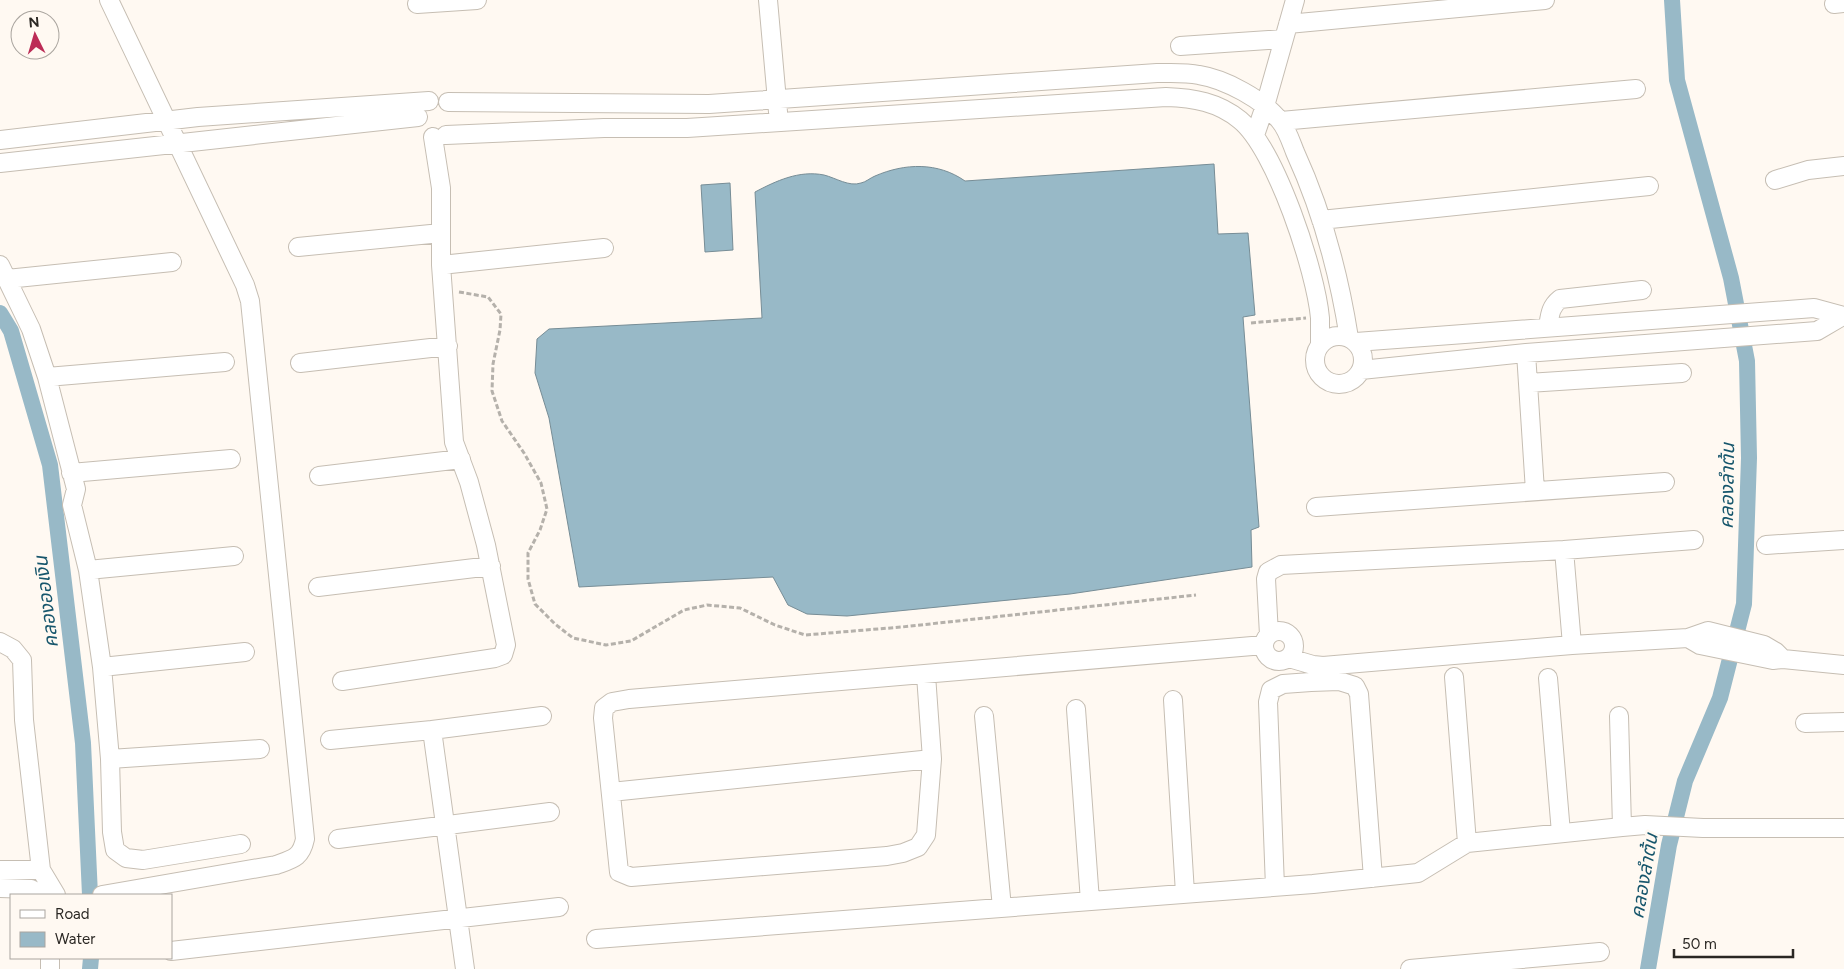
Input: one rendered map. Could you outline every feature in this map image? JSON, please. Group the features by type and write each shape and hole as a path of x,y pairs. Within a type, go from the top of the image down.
{"street":[{"path":"109,0 246,285 250,301 305,839 303,851 293,859 276,865 110,894"},
{"path":"417,4 477,0"},
{"path":"768,0 779,123"},
{"path":"1255,135 1295,0"},
{"path":"1180,46 1286,31 1545,0"},
{"path":"448,102 709,104 1157,73 1201,75 1222,82 1247,94 1265,106 1281,122 1307,178 1334,262 1352,340 1363,355 1361,370 1357,376 1351,381 1337,384 1323,378 1315,366 1316,351 1320,345 1328,338 1338,336 1352,340 1814,308 1843,317"},
{"path":"996,84 997,108"},
{"path":"1281,122 1636,89"},
{"path":"429,101 423,105 418,117 422,130 427,134 440,136 604,128 666,129 779,123 1166,97 1189,98 1209,102 1231,112 1242,121 1255,135 1272,165 1295,223 1311,272 1320,317 1320,345"},
{"path":"0,140 167,121 442,99 448,102 456,112 457,119 452,131 440,136"},
{"path":"0,164 418,117"},
{"path":"342,681 495,658 503,655 506,645 491,566 471,491 454,442 441,264 440,136"},
{"path":"1775,180 1808,170 1844,166"},
{"path":"1321,220 1649,186"},
{"path":"298,247 441,232"},
{"path":"441,264 604,248"},
{"path":"172,262 4,272 31,330 47,377 76,489 72,505 88,570 102,667 110,759 112,832 115,850 126,858 143,860 241,844"},
{"path":"1548,327 1550,309 1560,299 1642,290"},
{"path":"1361,370 1526,353 1817,331 1843,317"},
{"path":"1617,322 1620,346"},
{"path":"300,362 448,346"},
{"path":"1526,353 1535,491"},
{"path":"47,377 225,362"},
{"path":"1528,383 1682,372"},
{"path":"71,473 232,459"},
{"path":"319,476 460,459"},
{"path":"1316,507 1665,482"},
{"path":"926,675 932,759 926,835 918,847 903,853 886,856 632,877 619,872 603,718 604,708 612,702 629,699 926,675 1267,640 1280,631 1291,636 1294,642 1294,648 1289,658 1284,661 1272,660 1267,656 1267,640 1266,579 1268,572 1281,565 1564,550 1694,540"},
{"path":"1766,545 1844,540"},
{"path":"1564,550 1572,645"},
{"path":"88,570 234,556"},
{"path":"318,587 491,566"},
{"path":"1289,658 1313,666 1324,666 1572,645 1699,638 1761,651 1773,660 1782,659 1844,665"},
{"path":"0,642 13,649 22,660 24,720 41,870 55,894"},
{"path":"102,667 245,652"},
{"path":"1454,677 1466,843"},
{"path":"1548,678 1561,833"},
{"path":"1275,887 1268,702 1271,690 1284,684 1339,681 1355,686 1359,694 1373,878"},
{"path":"1172,700 1185,893"},
{"path":"1076,709 1090,901"},
{"path":"330,740 432,730 542,716"},
{"path":"984,716 1002,908"},
{"path":"1619,716 1622,827"},
{"path":"1805,723 1844,722"},
{"path":"432,730 465,969"},
{"path":"110,759 260,749"},
{"path":"611,792 932,759"},
{"path":"338,838 550,812"},
{"path":"596,939 1373,878 1418,873 1466,843 1622,827 1646,825 1703,828 1844,828"},
{"path":"0,870 41,870"},
{"path":"0,888 31,889 41,894"},
{"path":"172,951 559,908"},
{"path":"1410,969 1600,952"}],"path":[{"path":"443,289 488,297 501,314 500,330 493,364 492,391 502,422 541,483 547,508 540,530 528,553 528,580 535,604 555,624 573,638 606,645 631,641 684,610 707,605 740,608 775,625 805,635 902,627 1196,595"},
{"path":"1251,323 1320,317"}],"water":[{"path":"1214,164 1218,234 1248,233 1255,315 1243,317 1259,527 1251,530 1252,567 1070,594 847,616 807,614 788,605 773,577 579,587 549,418 535,373 537,339 549,329 762,318 755,192 779,180 797,175 824,175 856,184 886,172 921,166 944,170 965,181"},
{"path":"730,183 733,250 705,252 701,185"}],"waterway":[{"name":"คลองลำต้น","path":"1648,969 1669,845 1685,781 1720,698 1744,604 1749,458 1747,361 1731,278 1677,80 1672,0"},
{"name":"คลองออเงิน","path":"0,313 11,331 50,465 83,743 90,894"},
{"name":"คลองออเงิน","path":"90,969 91,959"}]}
